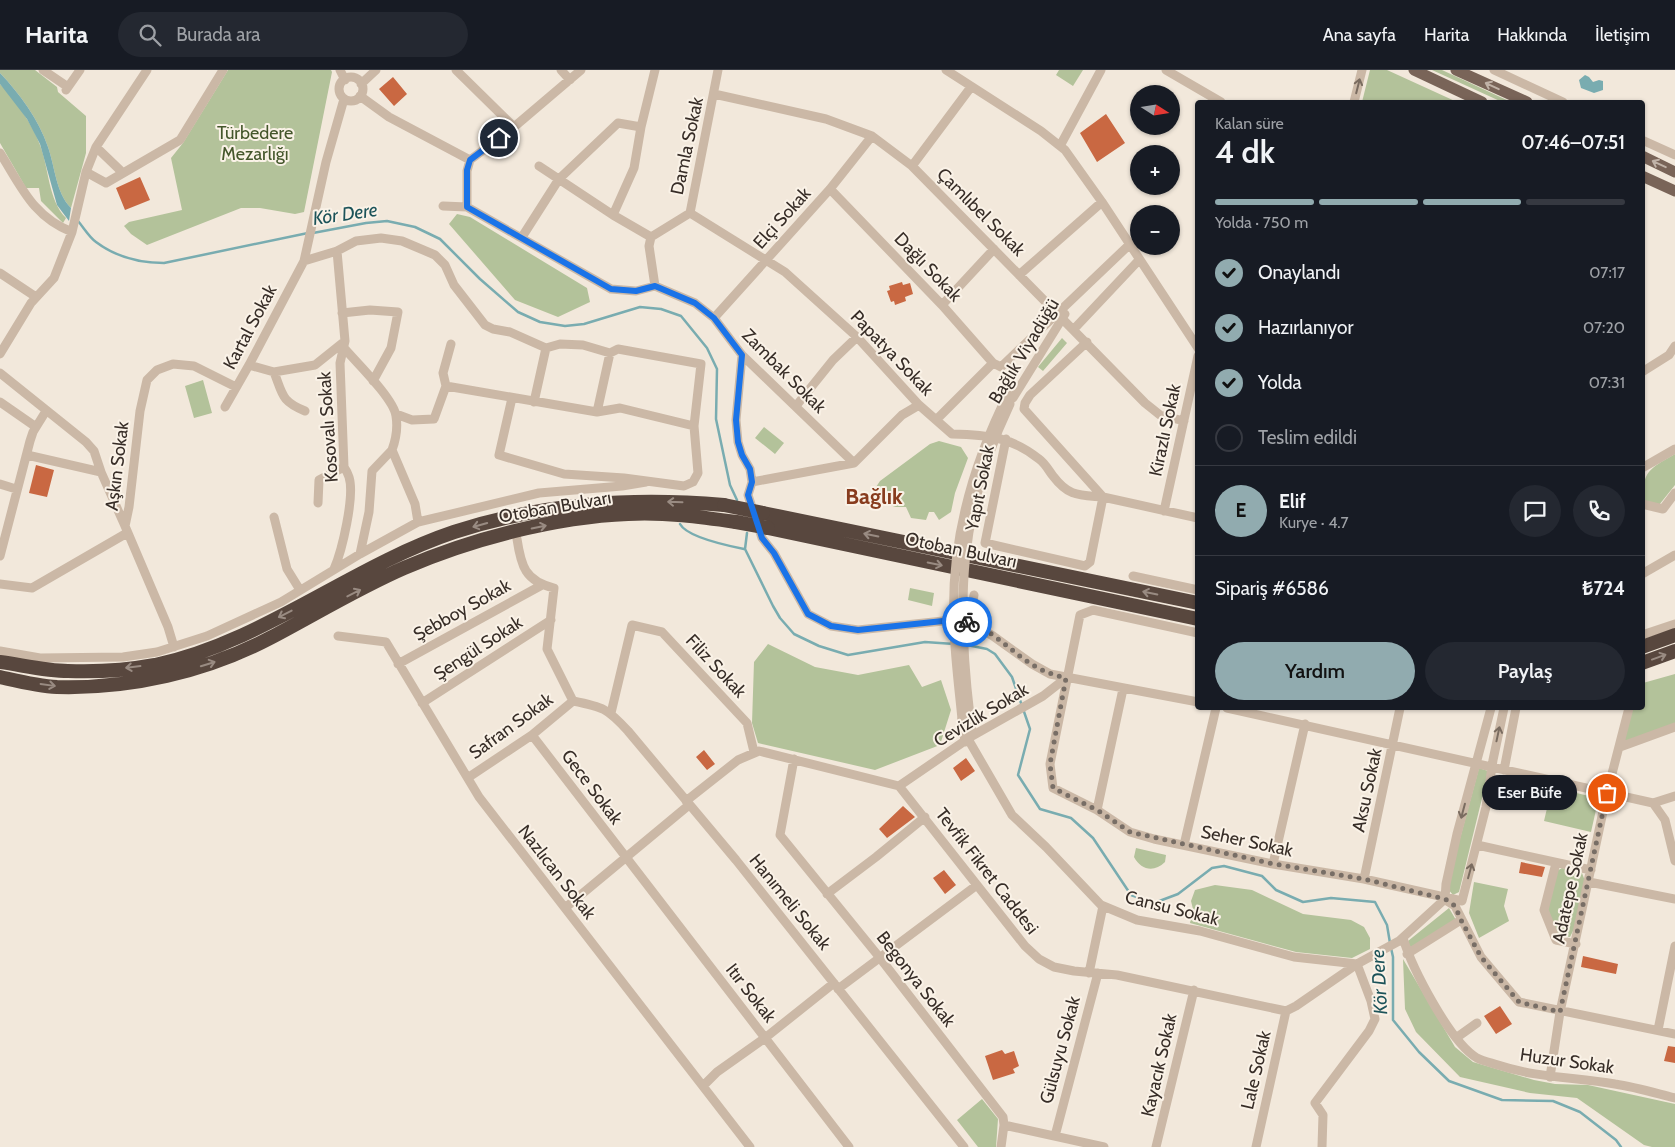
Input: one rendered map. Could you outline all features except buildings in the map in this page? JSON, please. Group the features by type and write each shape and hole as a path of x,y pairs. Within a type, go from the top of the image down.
{"highway":[{"name":"Otoban Bulvarı","path":"0,662 67,672 155,664 214,647 258,628 408,550 471,528 506,518 572,505 628,500 724,505 763,512 1195,602"},
{"name":"Otoban Bulvarı","path":"0,677 56,687 132,682 191,670 219,661 269,639 403,568 473,541 575,519 629,514 694,516 736,522 1195,618"},
{"path":"1645,646 1675,635"},
{"path":"1645,662 1675,652"}],"main road":[{"path":"1414,70 1478,100"},
{"path":"1456,70 1523,100"},
{"path":"1645,157 1675,172"},
{"path":"1645,177 1675,191"}],"street":[{"path":"43,70 67,89 80,70"},
{"path":"0,354 36,297 54,278 72,232 86,172 96,148 147,70"},
{"path":"86,172 106,183 180,140 223,70"},
{"path":"340,70 344,80"},
{"path":"360,84 376,70"},
{"path":"456,70 514,127"},
{"path":"561,70 570,80"},
{"path":"467,207 467,170 470,160 514,127 581,70"},
{"path":"613,215 634,168 641,127 655,70"},
{"name":"Damla Sokak","path":"651,237 690,213 718,70"},
{"path":"946,70 1041,131 1065,150 1102,202 1195,343"},
{"path":"1060,146 1101,70"},
{"path":"1166,70 1218,100"},
{"path":"1354,100 1362,70"},
{"path":"1498,71 1559,100"},
{"path":"353,78 360,84 362,93 352,101 344,99 340,95 339,89 341,82 344,80 353,78"},
{"path":"912,166 971,87"},
{"name":"Çamlıbel Sokak","path":"714,94 826,119 872,136 912,166 1152,409 1160,415 1184,421"},
{"path":"360,96 389,117 470,160"},
{"name":"Kartal Sokak","path":"225,407 250,365 304,261 326,162 344,99"},
{"path":"522,237 559,179 618,123 641,127"},
{"name":"Elçi Sokak","path":"714,318 830,189 872,136"},
{"path":"1645,141 1675,155"},
{"path":"96,148 123,173"},
{"path":"1,159 33,205 56,226 72,232"},
{"path":"443,206 467,207 611,289 636,291 655,286 649,246 651,237 613,215 539,166"},
{"name":"Dağlı Sokak","path":"830,189 997,365"},
{"path":"1020,275 1102,202"},
{"name":"Papatya Sokak","path":"690,213 785,272 856,337 919,405 952,434 983,435 1006,439 1040,459 1062,488 1074,495 1103,497"},
{"path":"304,261 337,251 356,241 381,238 402,241 435,255 445,265 454,285 485,325 493,330 510,332 546,348 560,344 583,345 610,353 618,349 701,364 694,426 698,473 693,482 684,486 624,478 564,474 498,455 512,398"},
{"name":"Bağlık Viyadüğü","path":"968,739 954,627 957,562 963,516 976,468 993,423 1011,395 1031,356 1074,298 1129,245"},
{"path":"942,305 994,249"},
{"name":"Kosovalı Sokak","path":"334,570 340,556 348,516 350,479 344,467 340,363 345,345 337,251"},
{"path":"1074,329 1140,260"},
{"path":"0,273 36,297"},
{"name":"Zambak Sokak","path":"655,286 695,303 714,318 742,355 854,463"},
{"path":"342,313 370,310 398,312 391,348 373,382"},
{"path":"936,420 997,365 1060,315"},
{"path":"394,335 405,318"},
{"path":"796,406 833,360 856,337"},
{"path":"1086,342 1030,395 1024,409 1103,497 1195,517"},
{"path":"396,414 412,420 434,419 446,386 443,373 451,344"},
{"path":"250,365 274,372 315,365 345,345 373,382 381,389 396,414 396,440 392,450 372,471 369,512 360,554"},
{"path":"1645,370 1672,357 1675,346"},
{"path":"534,402 546,348"},
{"path":"597,412 610,353"},
{"path":"742,355 736,420 738,442 742,455 750,469 752,482 748,495 762,538 774,553 808,614 831,626 858,630 943,621 969,622 994,636 1032,664 1050,674 1195,701"},
{"name":"Aşkın Sokak","path":"174,647 168,627 126,530 140,411 147,380 157,370 173,364 185,364 206,370 236,387"},
{"path":"1645,365 1652,366"},
{"name":"Kirazlı Sokak","path":"1164,511 1195,370"},
{"path":"274,372 283,396 290,405 305,411"},
{"path":"0,373 90,447 98,460 101,472 126,530 32,588 0,584"},
{"path":"446,386 597,412 620,408 694,426"},
{"path":"0,402 36,427"},
{"path":"752,482 854,463 902,415 919,405"},
{"path":"0,556 26,455 36,427 46,411"},
{"name":"Yapıt Sokak","path":"1006,439 985,543 1085,566 1090,562 1103,497"},
{"path":"1645,466 1675,449"},
{"path":"392,450 415,504 418,522"},
{"path":"26,455 101,472"},
{"path":"318,504 319,480 344,467"},
{"path":"0,651 40,658 123,658 157,652 207,636 281,602 360,554 418,522 460,514 494,502 514,500 539,493 622,486 646,482"},
{"path":"0,484 16,489"},
{"path":"1645,505 1663,509 1675,493"},
{"path":"274,518 287,569 300,590"},
{"path":"518,539 520,553 529,576 542,585 554,588 547,649 573,701"},
{"path":"1645,573 1675,555"},
{"path":"1133,576 1195,589"},
{"name":"Şebboy Sokak","path":"398,664 542,585"},
{"path":"969,622 974,594"},
{"path":"1066,678 1080,615 1093,610 1195,631"},
{"name":"Şengül Sokak","path":"422,704 551,620"},
{"path":"1645,634 1675,624"},
{"name":"Filiz Sokak","path":"611,713 632,625 662,632 747,722 754,752"},
{"name":"Nazlıcan Sokak","path":"338,636 386,642 480,797 750,1147"},
{"name":"Cevizlik Sokak","path":"899,786 968,739 1043,696 1066,678"},
{"name":"Seher Sokak","path":"1066,678 1050,764 1053,788 1097,810 1130,832 1274,864 1364,879 1445,899"},
{"path":"1097,810 1123,689"},
{"name":"Hanımeli Sokak","path":"573,701 603,708 611,713 688,803 964,1147"},
{"name":"Safran Sokak","path":"469,777 532,735 573,701"},
{"path":"1184,845 1216,710"},
{"path":"1237,710 1477,760 1493,768 1653,803 1675,796"},
{"name":"Aksu Sokak","path":"1364,879 1400,710"},
{"path":"1322,1147 1323,1115 1315,1103 1369,1031 1375,1019 1371,1001 1357,964 1401,940 1445,899 1446,884 1457,834 1490,710"},
{"path":"1445,899 1462,902 1477,845 1504,710"},
{"path":"1504,770 1516,710"},
{"name":"Adatepe Sokak","path":"1550,1077 1560,1012 1607,793 1629,710"},
{"path":"1274,864 1305,724"},
{"path":"1620,747 1675,727"},
{"name":"Gece Sokak","path":"532,735 626,858"},
{"name":"Cansu Sokak","path":"968,739 1012,815 1103,906 1137,920 1200,931 1294,957 1357,964"},
{"path":"564,908 626,858 738,760 754,752 759,751 794,759 899,786"},
{"name":"Begonya Sokak","path":"794,759 780,835 880,958 1003,1117 1004,1126"},
{"name":"Tevfik Fikret Caddesi","path":"899,786 1025,946 1038,959 1054,967 1194,990 1286,1011"},
{"path":"1653,803 1665,820 1675,861"},
{"path":"827,894 876,858 925,817"},
{"path":"1477,845 1591,870"},
{"name":"Itır Sokak","path":"626,858 849,1147"},
{"path":"1556,863 1544,910 1556,940 1576,944"},
{"path":"1589,882 1675,899"},
{"path":"702,1086 717,1072 836,986 880,958 976,884"},
{"path":"1445,899 1455,906 1481,957 1519,1002 1560,1012 1675,1034"},
{"name":"Gülsuyu Sokak","path":"1054,1136 1093,973 1103,906"},
{"path":"1408,954 1461,920"},
{"name":"Huzur Sokak","path":"1401,940 1456,1038 1476,1058 1512,1070 1550,1077 1615,1084 1675,1098"},
{"path":"1658,1030 1675,946"},
{"name":"Lale Sokak","path":"1256,1147 1286,1011 1357,964"},
{"name":"Kayacık Sokak","path":"1156,1147 1194,990"},
{"path":"1456,1038 1477,1023"},
{"path":"1001,1147 1004,1126 1054,1136 1075,1144 1104,1147"}],"green space":[{"path":"0,70 35,70 57,87 58,92 86,116 86,153 71,208 62,195 40,127 22,99 0,73"},
{"name":"Türbedere Mezarlığı","path":"228,70 331,70 304,212 295,214 260,208 241,208 147,245 131,234 124,226 129,222 182,210 171,158 183,143"},
{"path":"1059,70 1083,70 1073,86 1056,75"},
{"path":"1370,70 1387,70 1453,100 1362,100"},
{"path":"1432,70 1442,70 1507,100 1498,100"},
{"path":"0,84 12,97 37,137 52,193 60,211 66,218 63,223 41,201 39,188 26,188 0,143"},
{"path":"457,214 470,217 587,288 590,302 558,317 515,300 449,224"},
{"path":"1062,338 1067,343 1043,371 1038,367"},
{"path":"203,380 212,413 194,418 185,386"},
{"path":"764,427 784,443 775,454 755,438"},
{"path":"939,441 961,447 968,458 955,493 951,512 939,520 934,512 929,512 926,520 911,518 906,507 896,507 868,499 880,481 930,444"},
{"path":"1675,454 1675,485 1659,505 1645,502 1645,479 1650,470"},
{"path":"910,588 934,593 932,606 908,600"},
{"path":"768,644 815,667 858,675 909,665 922,687 941,680 951,710 940,745 875,770 758,743 752,723 754,662"},
{"path":"1675,674 1675,724 1624,743 1631,710 1645,710 1645,682"},
{"path":"1479,768 1488,771 1487,778 1459,892 1453,895 1448,889"},
{"path":"1552,787 1597,798 1598,801 1591,832 1544,821"},
{"path":"1136,848 1166,855 1165,862 1152,869 1144,867 1134,857"},
{"path":"1562,868 1582,873 1585,881 1574,929 1570,937 1558,935 1548,910 1555,872"},
{"path":"1474,882 1508,889 1504,906 1509,921 1479,938 1469,913"},
{"path":"1215,885 1252,890 1303,914 1351,920 1364,927 1370,938 1370,949 1352,958 1296,952 1190,923 1193,909 1191,901 1195,890"},
{"path":"1449,908 1456,920 1410,948 1408,941"},
{"path":"1403,959 1455,1047 1473,1062 1534,1080 1555,1084 1588,1085 1675,1104 1675,1147 1644,1145 1577,1098 1530,1093 1460,1077 1416,1032 1405,1009"},
{"path":"982,1099 998,1119 996,1147 978,1147 957,1120"}],"water":[{"path":"0,73 15,90 40,127 62,195 71,208 69,221 57,205 40,144 27,119 0,84"},
{"path":"1585,75 1593,82 1603,81 1603,90 1594,93 1581,88 1579,80"}],"waterway":[{"name":"Kör Dere","path":"78,221 93,240 112,252 129,258 155,263 164,263 308,233"},
{"name":"Kör Dere","path":"313,233 387,221 415,227 440,239 480,279 518,312 540,322 565,326 584,324 640,307 661,309 681,316 707,348 717,369 716,419 730,485 737,500"},
{"path":"680,524 684,529 699,537 744,549"},
{"name":"Kör Dere","path":"747,533 745,549 773,606 780,618 794,634 819,646 848,655 925,642 954,644"},
{"name":"Kör Dere","path":"967,645 987,649 995,654 1012,677 1030,729 1018,775 1040,809 1071,818 1093,838 1131,895 1154,903 1178,894 1212,868 1224,866 1262,876 1276,890 1303,902 1331,898 1375,902 1387,925 1390,943"},
{"name":"Kör Dere","path":"1391,948 1393,957 1393,1020 1419,1052 1449,1081 1502,1100 1553,1101 1580,1112 1616,1140 1621,1147"}],"way so far":[{"path":"967,622 994,636 1032,664 1050,674 1066,678 1065,692 1050,764 1053,788 1097,810 1130,832 1154,839 1274,864 1364,879 1445,899 1455,906 1481,957 1519,1002 1560,1012 1607,793"}],"place":[{"name":"Eser Büfe","path":"1607,793"}],"district":[{"name":"Bağlık","path":"874,496"}],"route":[{"path":"499,138 470,160 467,170 467,207 611,289 636,291 655,286 695,303 714,318 742,355 736,420 738,442 742,455 750,469 752,482 748,495 762,538 767,547 774,553 808,614 831,626 858,630 943,621 967,622"}]}
